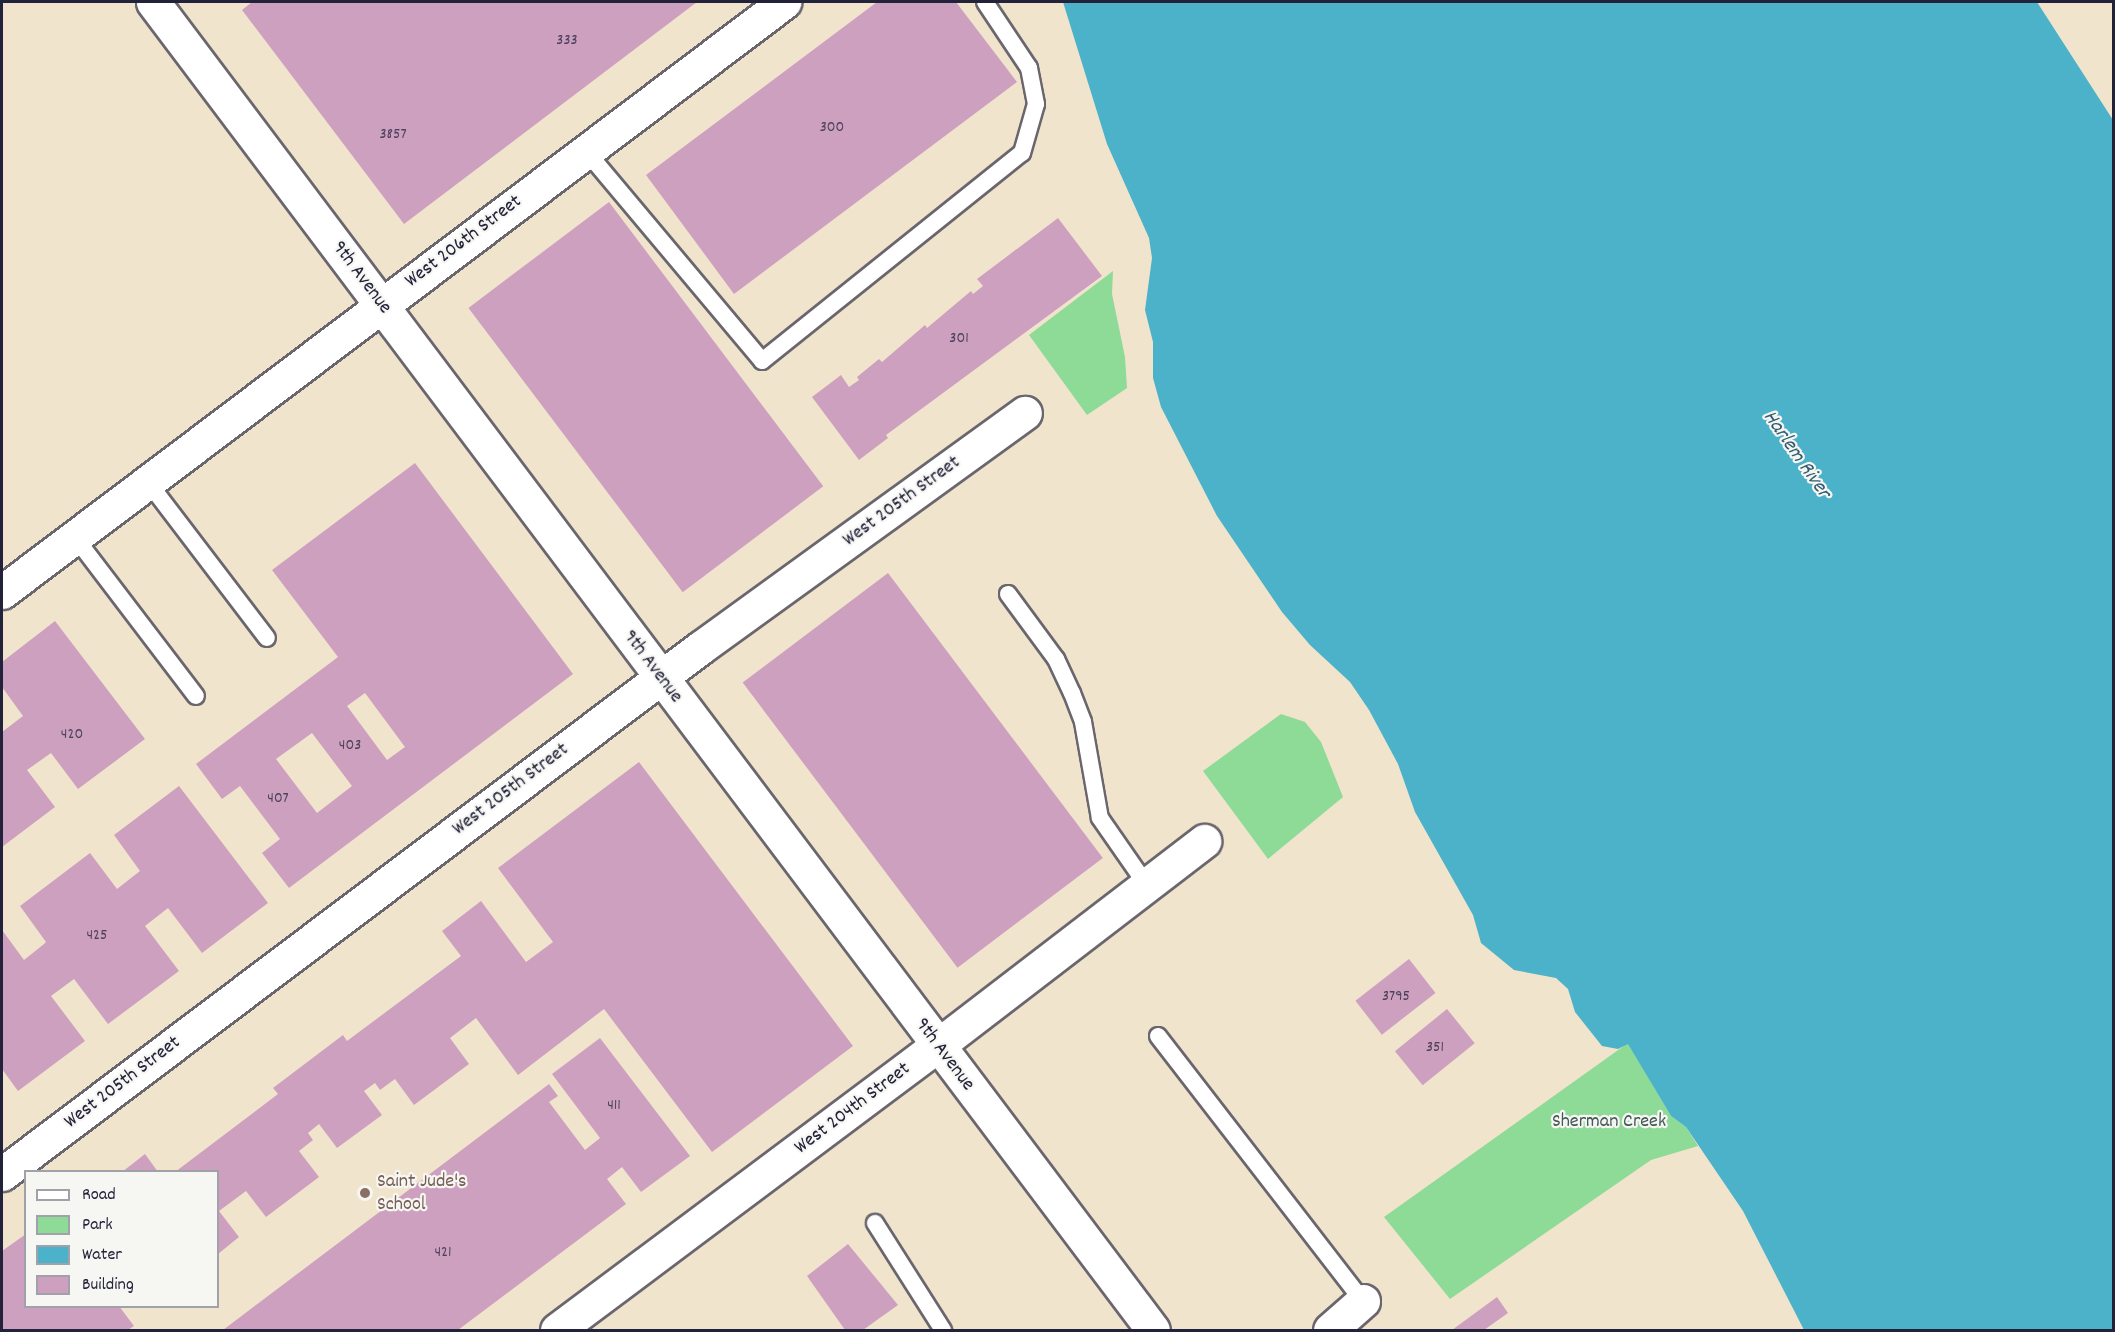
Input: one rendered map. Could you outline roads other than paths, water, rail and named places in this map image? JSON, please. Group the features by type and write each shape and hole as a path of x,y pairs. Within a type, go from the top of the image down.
{"street":[{"name":"9th Avenue","path":"153,2 1153,1330"},
{"name":"West 206th Street","path":"2,592 784,2"},
{"name":"West 205th Street","path":"2,1174 661,678 1025,413"},
{"name":"West 204th Street","path":"557,1330 1148,887 1204,841"},
{"path":"1330,1330 1363,1301"}],"lane":[{"path":"586,151 762,361 1022,153 1036,104 1029,68 985,2"},
{"path":"148,482 267,638"},
{"path":"74,536 196,696"},
{"path":"1008,594 1056,659 1083,722 1100,819 1148,887"},
{"path":"1158,1036 1363,1301"},
{"path":"875,1223 943,1330"}],"water":[{"name":"Harlem River","path":"1063,2 2037,2 2113,120 2113,1330 1804,1330 1743,1211 1686,1127 1671,1116 1628,1044 1618,1049 1602,1046 1575,1012 1568,989 1556,978 1514,970 1481,943 1473,915 1415,812 1398,764 1369,710 1350,682 1310,645 1282,612 1217,516 1161,407 1153,378 1153,342 1145,310 1152,258 1149,238 1107,144"}],"place":[{"name":"Saint Jude's School","path":"365,1193"}],"park label":[{"name":"Sherman Creek","path":"1609,1122"}]}
